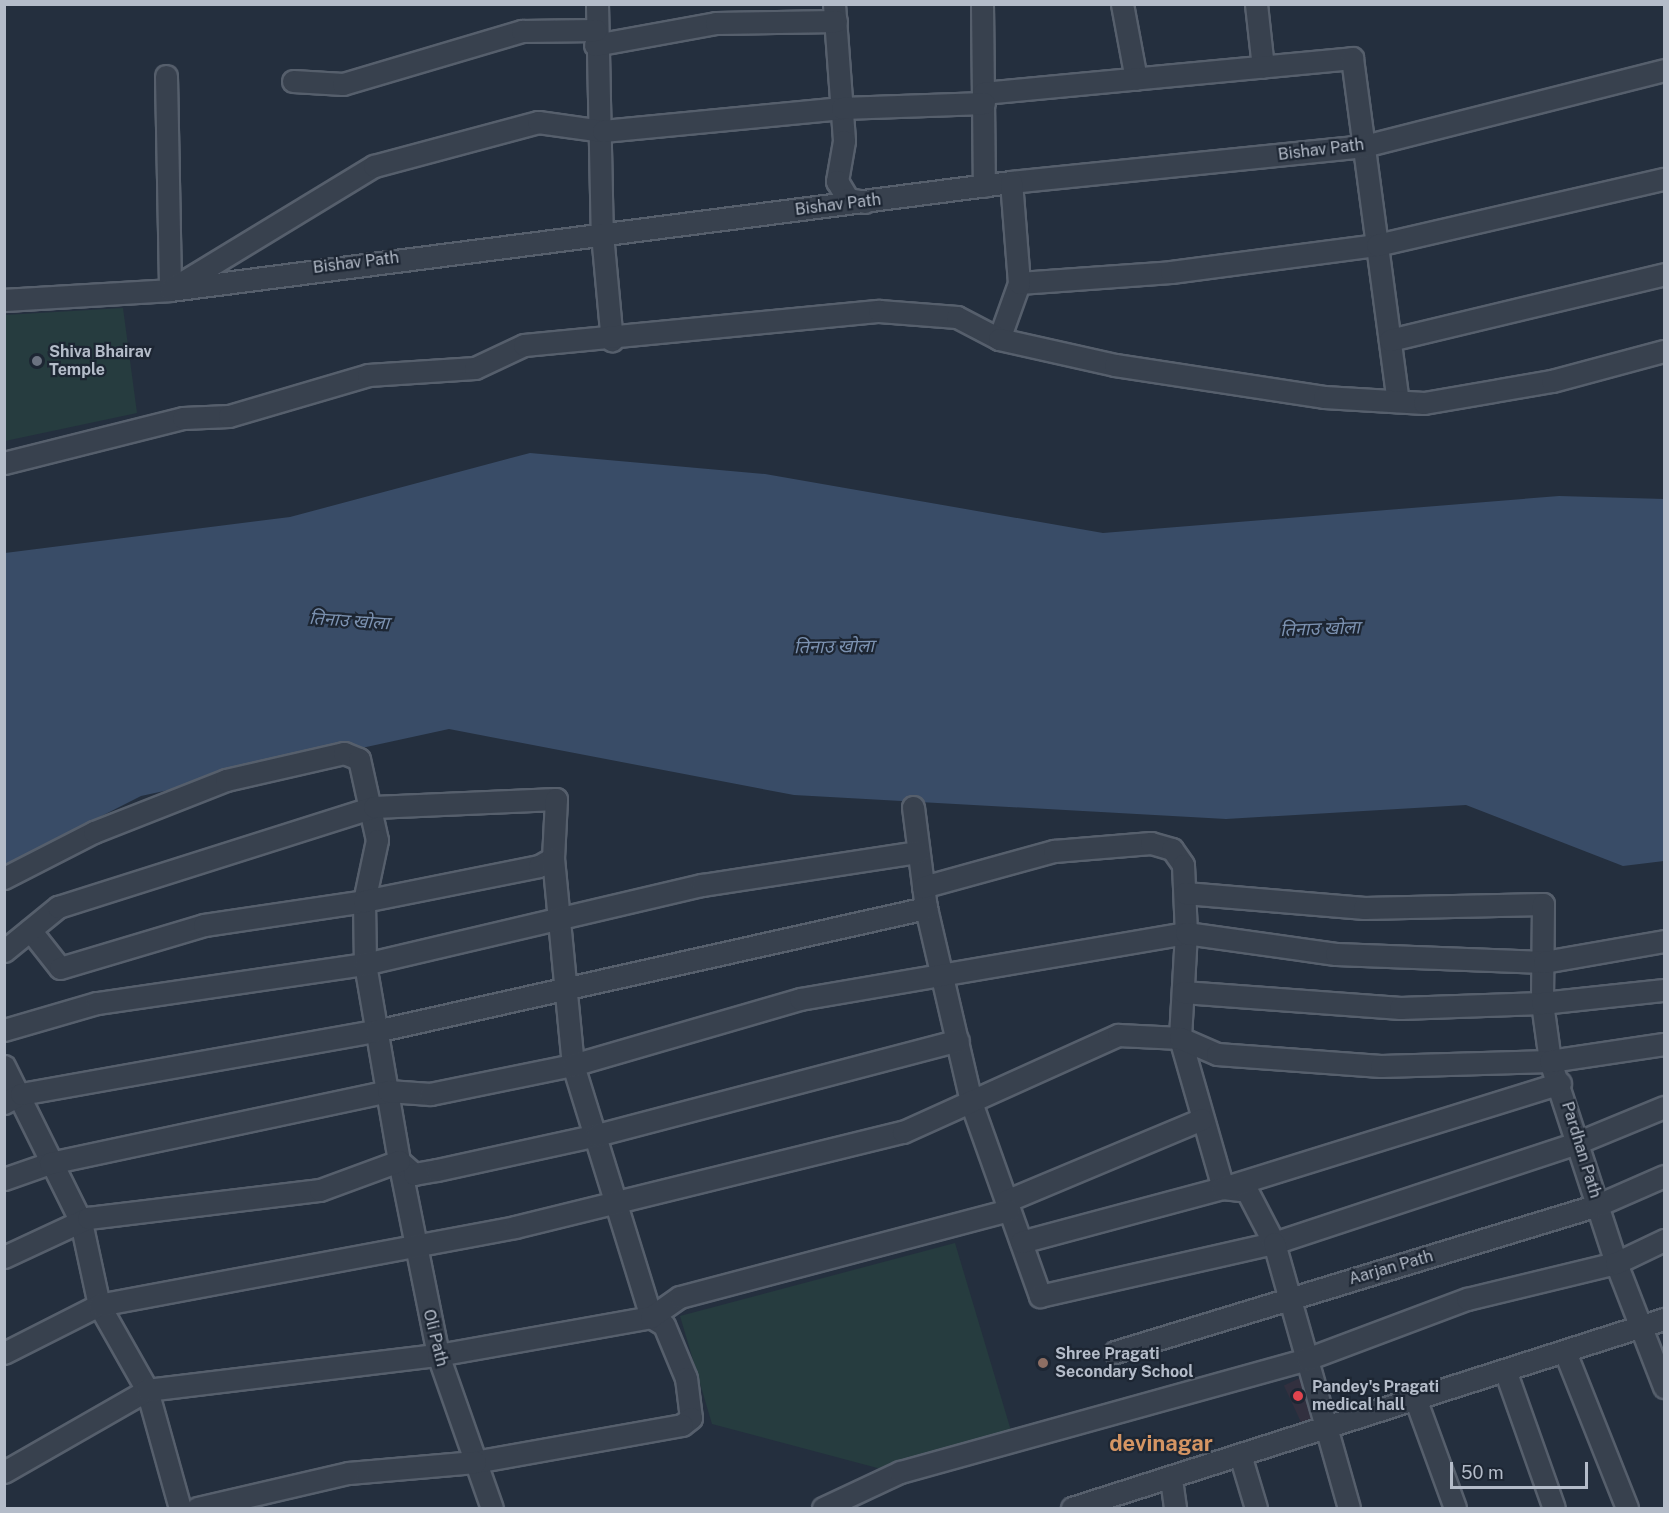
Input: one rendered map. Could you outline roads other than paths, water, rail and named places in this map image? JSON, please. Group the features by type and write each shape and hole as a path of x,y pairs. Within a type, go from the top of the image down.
{"street":[{"path":"597,4 596,37 603,131 602,234 612,341"},
{"path":"982,4 984,186"},
{"path":"1122,4 1136,79"},
{"path":"1256,4 1263,67"},
{"path":"293,81 343,84 522,31 596,37 716,23 835,13 842,108 837,181 848,198 865,202"},
{"path":"170,290 210,261 374,166 538,122 603,131 842,108 984,98 1136,79 1352,58 1398,401"},
{"name":"Bishav Path","path":"4,300 170,290 1011,182 1364,146 1665,70"},
{"path":"166,75 170,290"},
{"path":"1019,284 1171,272 1377,245 1665,179"},
{"path":"999,339 1019,284 1011,182"},
{"path":"1390,340 1665,274"},
{"path":"4,463 183,418 229,416 368,375 475,368 524,345 612,341 879,311 957,317 999,339 1115,365 1324,397 1398,401 1458,400 1665,351"},
{"name":"Oli Path","path":"4,878 94,832 226,780 344,753 359,759 374,807 377,840 364,901 365,964 413,1243 438,1355 492,1509"},
{"path":"4,951 58,907 374,807 547,796 556,799 558,809 553,858 561,918 573,1065 619,1202 651,1317 664,1325 679,1357 692,1418 682,1425 475,1462 348,1473 197,1509"},
{"path":"913,807 926,908 972,1104 1040,1296 1274,1243 1579,1142 1665,1107"},
{"path":"923,887 1054,851 1151,843 1172,849 1183,866 1185,893 1186,933 1180,1038 1223,1188"},
{"path":"4,1030 97,1003 365,964 702,885 917,852"},
{"path":"30,930 60,968 204,925 364,901 539,866 553,858"},
{"name":"Pardhan Path","path":"1185,893 1364,908 1543,904 1542,1003 1550,1061 1560,1083 1616,1263 1665,1387"},
{"path":"13,1099 376,1030 926,908"},
{"path":"4,1179 50,1162 388,1090 430,1094 573,1065 800,999 942,978 1016,960 1186,933 1336,954 1544,963 1665,940"},
{"path":"1183,992 1400,1008 1542,1003 1665,990"},
{"path":"4,1353 99,1305 413,1243 515,1227 903,1132 972,1104 1119,1035 1180,1038 1217,1054 1381,1066 1550,1061 1665,1044"},
{"path":"4,1257 81,1222 320,1190 399,1161 414,1174 597,1135 957,1040"},
{"path":"4,1066 13,1099 50,1162 81,1222 99,1305 147,1390 180,1509"},
{"path":"1021,1242 1223,1188 1560,1083"},
{"path":"4,1472 147,1390 438,1355 651,1317 680,1297 1008,1206 1202,1119"},
{"name":"Aarjan Path","path":"1114,1352 1288,1297 1598,1205 1665,1176"},
{"path":"1223,1188 1247,1191 1274,1243 1288,1297 1329,1429 1349,1509"},
{"path":"823,1509 900,1472 1307,1359 1467,1299 1616,1263 1665,1240"},
{"path":"1081,1507 1241,1458 1415,1398 1665,1319"},
{"path":"1565,1352 1627,1509"},
{"path":"1505,1370 1554,1509"},
{"path":"1415,1398 1455,1509"},
{"path":"1241,1458 1256,1509"},
{"path":"1171,1479 1175,1509"}],"water":[{"name":"तिनाउ खोला","path":"530,453 765,474 1103,533 1559,496 1664,499 1664,861 1623,866 1466,805 1226,819 794,795 449,729 141,796 5,865 5,553 290,517"}],"place":[{"name":"Shiva Bhairav Temple","path":"37,361"},
{"name":"Shree Pragati Secondary School","path":"1043,1363"},
{"name":"Pandey's Pragati medical hall","path":"1298,1396"}],"district":[{"name":"devinagar","path":"1161,1444"}]}
